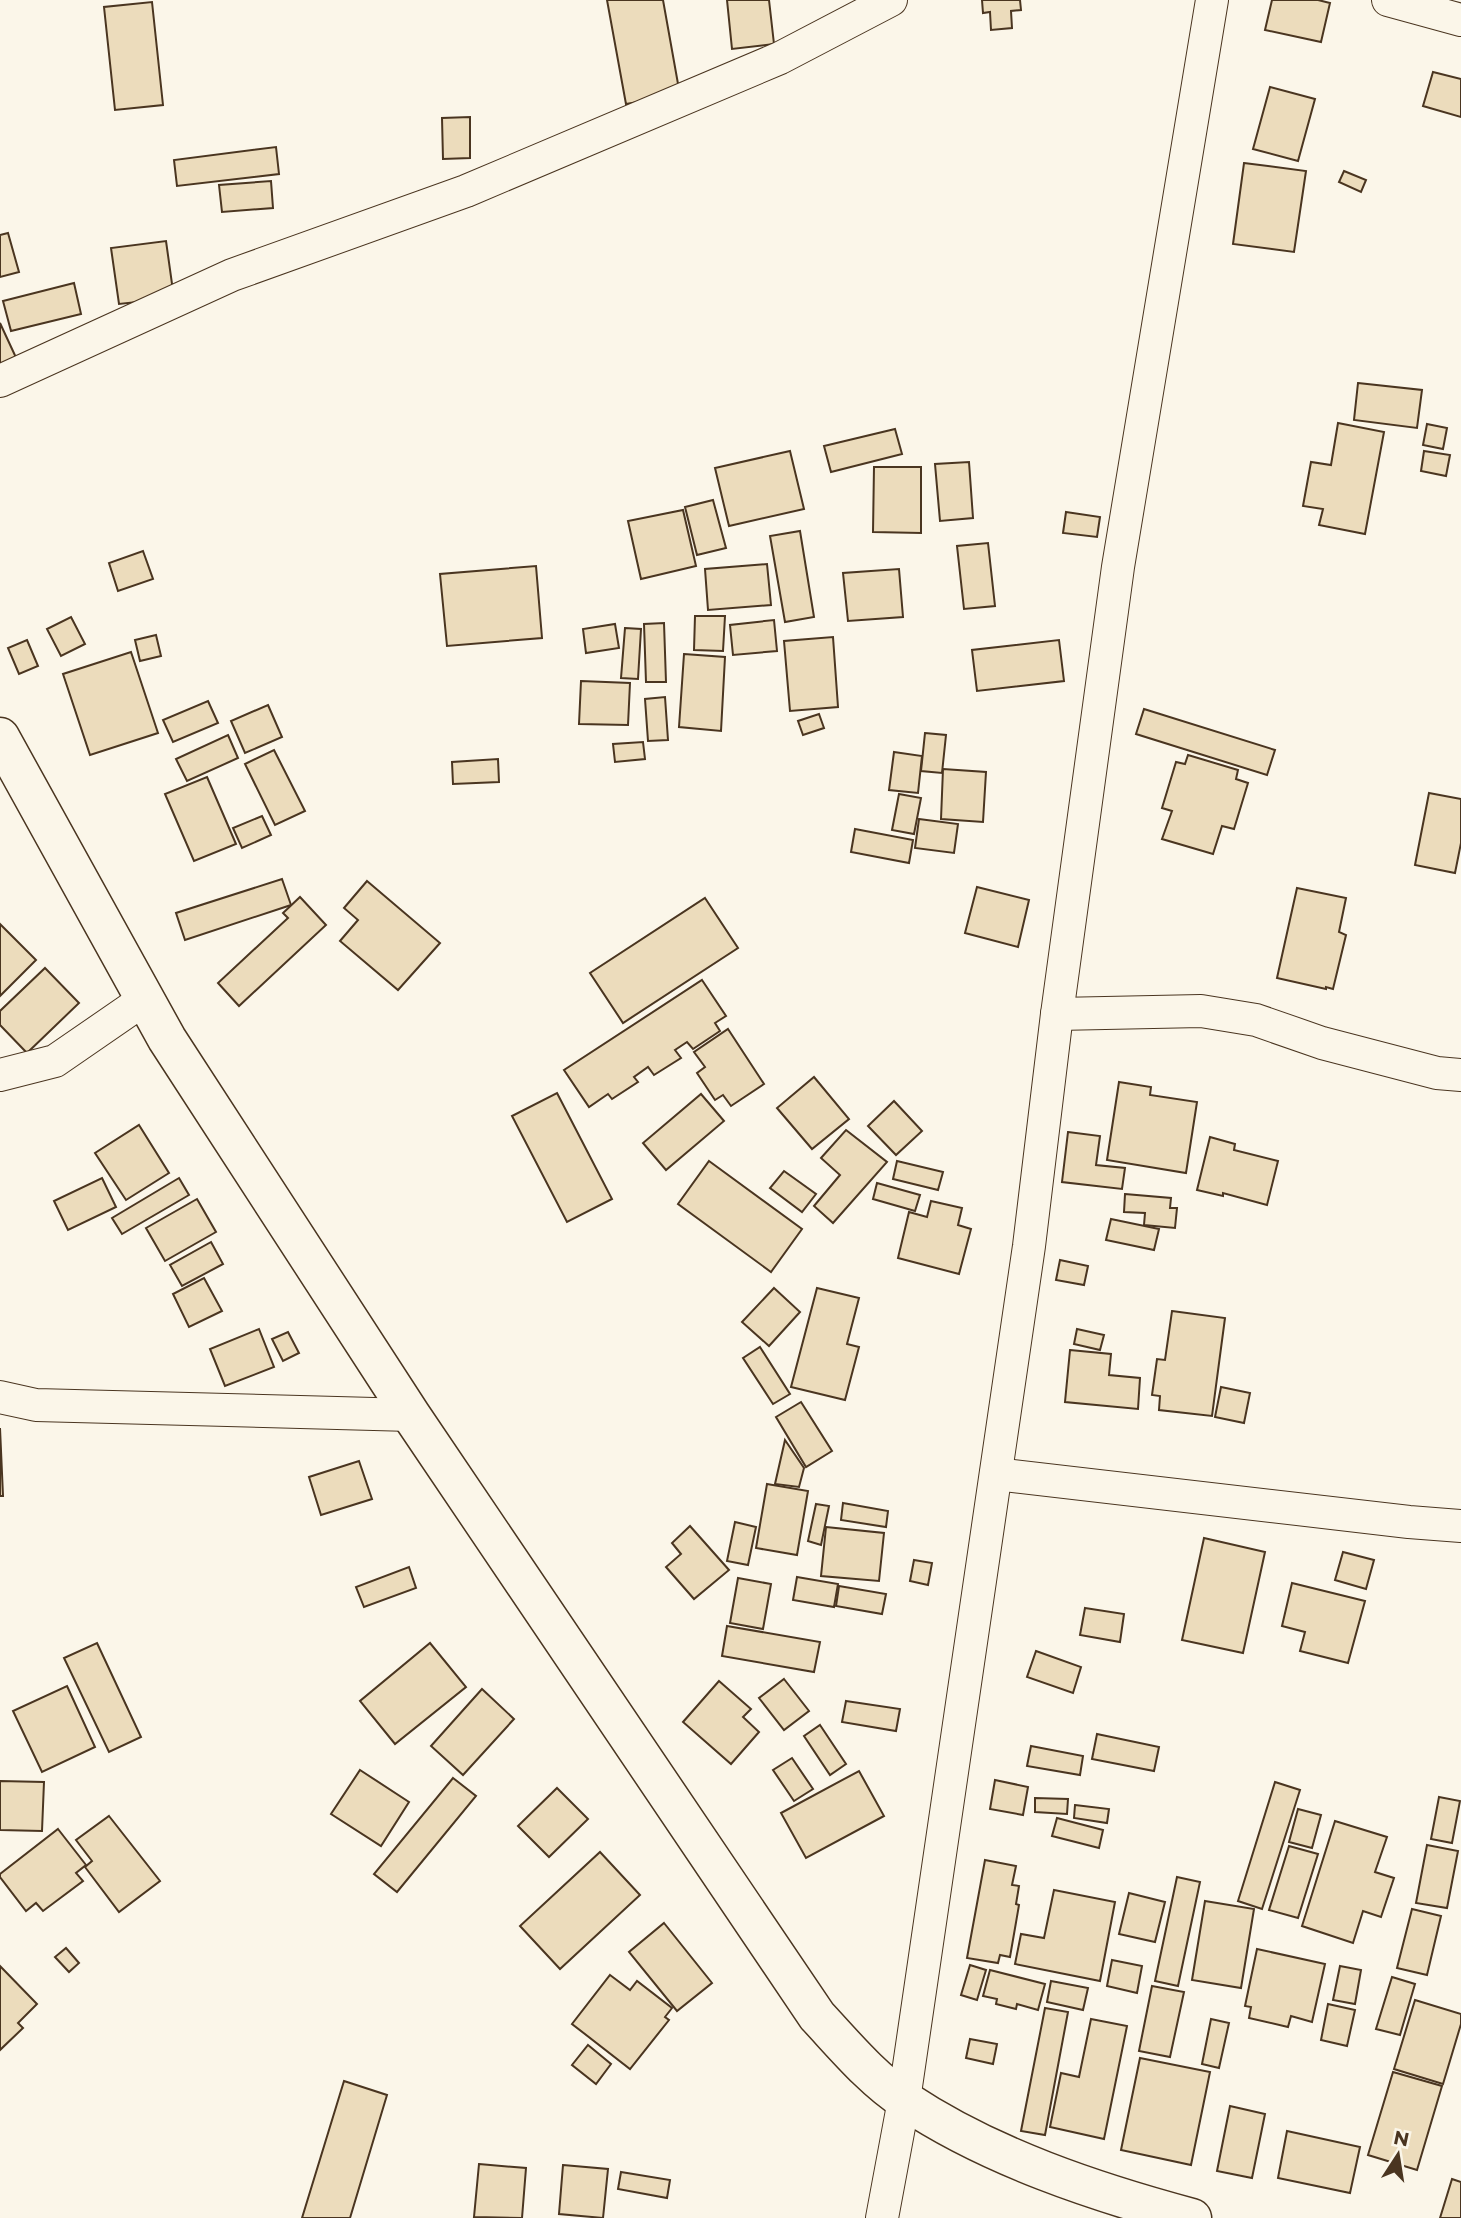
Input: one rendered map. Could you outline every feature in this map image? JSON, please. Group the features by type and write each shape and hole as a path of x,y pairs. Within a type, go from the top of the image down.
{"street":[{"path":"0,381 232,275 466,191 768,63 891,0"},
{"path":"882,2218 904,2100 1029,1246 1057,1014 1118,567 1212,0"},
{"path":"1388,0 1461,20"},
{"path":"0,737 167,1040 411,1415 817,2016 862,2063 904,2100 996,2152 1142,2204 1192,2218"},
{"path":"0,1075 55,1061 145,999"},
{"path":"1057,1014 1201,1011 1256,1020 1322,1043 1437,1073 1461,1075"},
{"path":"0,1397 36,1405 411,1415"},
{"path":"996,1474 1461,1526"}],"building":[{"path":"607,0 663,0 680,95 626,104"},
{"path":"727,0 769,0 774,44 732,49"},
{"path":"982,0 1020,0 1021,10 1011,11 1012,28 991,30 990,12 983,13"},
{"path":"1272,0 1318,0 1330,3 1321,42 1265,30"},
{"path":"152,2 163,105 115,110 104,7"},
{"path":"1433,72 1461,79 1461,117 1423,106"},
{"path":"1270,87 1315,99 1298,161 1253,149"},
{"path":"470,117 470,158 443,159 442,118"},
{"path":"276,147 279,174 177,186 174,160"},
{"path":"1244,163 1306,171 1294,252 1233,244"},
{"path":"1344,171 1366,180 1361,192 1339,182"},
{"path":"271,181 273,208 222,212 219,185"},
{"path":"8,233 19,272 0,277 0,235"},
{"path":"166,241 174,298 119,304 111,248"},
{"path":"74,283 81,314 11,331 3,301"},
{"path":"0,323 19,364 0,372"},
{"path":"1358,383 1422,390 1417,428 1354,420"},
{"path":"1338,423 1384,432 1365,534 1319,525 1323,509 1303,506 1311,462 1331,465"},
{"path":"1427,424 1447,428 1443,449 1423,445"},
{"path":"895,429 902,454 831,472 824,446"},
{"path":"790,451 804,509 729,526 715,468"},
{"path":"1424,451 1450,455 1446,476 1421,471"},
{"path":"969,462 973,518 940,521 935,464"},
{"path":"874,467 921,467 921,533 873,532"},
{"path":"713,500 726,548 697,555 685,507"},
{"path":"683,510 696,566 641,579 628,521"},
{"path":"1066,512 1100,517 1097,537 1063,533"},
{"path":"800,531 814,617 785,622 770,536"},
{"path":"988,543 995,606 964,609 957,546"},
{"path":"143,551 153,579 118,591 109,563"},
{"path":"767,564 771,605 708,610 705,569"},
{"path":"536,566 542,638 447,646 440,574"},
{"path":"899,569 903,617 848,621 843,573"},
{"path":"695,616 725,616 723,651 694,650"},
{"path":"71,617 85,644 61,656 47,629"},
{"path":"774,620 777,651 733,655 730,625"},
{"path":"664,623 666,682 646,682 644,624"},
{"path":"615,624 619,648 586,653 583,629"},
{"path":"625,628 641,629 638,679 621,678"},
{"path":"156,635 161,656 140,661 135,640"},
{"path":"833,637 838,707 790,711 784,641"},
{"path":"27,640 38,666 19,674 8,648"},
{"path":"1059,640 1064,681 977,691 972,650"},
{"path":"131,652 158,733 90,755 63,674"},
{"path":"684,654 725,657 721,731 679,727"},
{"path":"581,681 630,683 628,725 579,724"},
{"path":"665,697 668,740 648,741 645,699"},
{"path":"208,701 218,723 173,742 163,720"},
{"path":"268,705 282,737 245,753 231,721"},
{"path":"1144,709 1275,750 1267,775 1136,734"},
{"path":"819,714 824,728 803,735 798,721"},
{"path":"925,733 946,735 942,773 921,771"},
{"path":"228,735 238,758 187,781 176,759"},
{"path":"643,742 645,759 615,762 613,744"},
{"path":"274,750 305,811 275,825 245,764"},
{"path":"894,752 922,756 918,793 889,790"},
{"path":"1188,755 1238,770 1236,779 1248,783 1234,829 1222,826 1213,854 1162,839 1172,811 1162,808 1176,762 1185,764"},
{"path":"498,759 499,782 453,784 452,762"},
{"path":"943,769 986,772 983,822 941,819"},
{"path":"207,777 236,844 194,861 165,794"},
{"path":"1429,793 1461,799 1461,843 1455,873 1415,865"},
{"path":"899,794 921,798 914,834 892,830"},
{"path":"262,816 271,835 242,848 233,828"},
{"path":"919,819 958,824 954,853 915,848"},
{"path":"855,829 913,840 909,863 851,852"},
{"path":"282,879 291,905 185,940 176,913"},
{"path":"367,881 440,943 398,990 340,941 358,920 344,908"},
{"path":"977,887 1029,900 1018,947 965,933"},
{"path":"1297,888 1346,898 1339,932 1346,935 1333,989 1277,978"},
{"path":"300,897 326,925 239,1006 218,983 288,918 283,913"},
{"path":"705,898 738,948 623,1023 590,973"},
{"path":"0,924 36,960 0,996"},
{"path":"45,968 79,1003 27,1053 0,1025 0,1011"},
{"path":"702,980 726,1016 715,1023 720,1031 693,1049 687,1042 675,1050 681,1058 654,1075 648,1067 634,1077 638,1082 612,1099 608,1094 589,1107 564,1070"},
{"path":"728,1029 764,1084 731,1106 723,1095 715,1100 697,1073 705,1067 694,1052"},
{"path":"814,1077 849,1119 812,1149 777,1108"},
{"path":"1119,1082 1151,1087 1150,1095 1197,1102 1186,1173 1107,1160"},
{"path":"557,1093 612,1199 567,1222 512,1116"},
{"path":"701,1094 724,1121 666,1170 643,1143"},
{"path":"894,1101 922,1131 896,1155 868,1126"},
{"path":"139,1125 169,1173 126,1200 95,1153"},
{"path":"846,1130 887,1162 833,1223 814,1206 840,1175 821,1158"},
{"path":"1068,1132 1100,1136 1096,1165 1125,1168 1122,1189 1062,1182"},
{"path":"1210,1137 1235,1144 1234,1150 1278,1161 1267,1205 1223,1193 1223,1196 1197,1190"},
{"path":"709,1161 802,1229 771,1272 678,1204"},
{"path":"897,1161 943,1172 938,1190 893,1179"},
{"path":"784,1171 816,1194 802,1212 770,1188"},
{"path":"102,1178 116,1207 68,1230 54,1201"},
{"path":"179,1178 189,1195 122,1234 112,1218"},
{"path":"877,1183 920,1195 915,1211 873,1199"},
{"path":"1125,1194 1171,1198 1170,1208 1177,1208 1175,1228 1144,1225 1145,1213 1124,1212"},
{"path":"197,1199 216,1232 165,1261 146,1228"},
{"path":"931,1201 962,1208 958,1225 971,1229 959,1274 898,1258 909,1212 927,1217"},
{"path":"1111,1219 1159,1229 1154,1250 1106,1240"},
{"path":"211,1242 223,1264 182,1286 170,1265"},
{"path":"1060,1260 1088,1266 1084,1285 1056,1280"},
{"path":"204,1278 222,1311 189,1327 173,1294"},
{"path":"774,1288 800,1312 769,1346 742,1322"},
{"path":"817,1288 859,1298 847,1344 859,1347 845,1400 791,1387"},
{"path":"1172,1311 1225,1318 1212,1416 1159,1410 1160,1396 1152,1395 1157,1359 1165,1360"},
{"path":"259,1329 274,1367 225,1386 210,1349"},
{"path":"1077,1329 1104,1335 1100,1350 1074,1344"},
{"path":"288,1332 299,1353 283,1361 272,1339"},
{"path":"760,1347 790,1394 773,1404 743,1358"},
{"path":"1070,1350 1111,1354 1109,1375 1140,1378 1138,1409 1065,1402"},
{"path":"1221,1387 1250,1393 1244,1423 1215,1417"},
{"path":"801,1402 832,1451 806,1467 776,1417"},
{"path":"0,1428 3,1496 0,1496"},
{"path":"785,1440 804,1468 799,1487 775,1484"},
{"path":"359,1461 372,1499 321,1515 309,1477"},
{"path":"767,1484 808,1491 797,1555 756,1548"},
{"path":"843,1503 888,1511 886,1527 841,1520"},
{"path":"816,1504 829,1506 821,1545 808,1541"},
{"path":"735,1522 756,1527 748,1565 727,1561"},
{"path":"690,1526 729,1570 694,1599 666,1567 681,1554 672,1543"},
{"path":"826,1527 884,1533 879,1581 821,1576"},
{"path":"1204,1538 1265,1552 1243,1653 1182,1640"},
{"path":"1343,1552 1374,1560 1366,1589 1335,1580"},
{"path":"914,1560 932,1563 928,1585 910,1581"},
{"path":"409,1567 416,1588 364,1607 356,1587"},
{"path":"797,1577 838,1584 834,1607 793,1600"},
{"path":"738,1578 771,1584 763,1629 730,1623"},
{"path":"1292,1583 1365,1601 1348,1663 1300,1651 1305,1632 1282,1626"},
{"path":"839,1586 886,1594 882,1614 836,1606"},
{"path":"1085,1608 1124,1614 1120,1642 1080,1635"},
{"path":"727,1626 820,1642 814,1672 722,1656"},
{"path":"97,1643 141,1737 109,1752 64,1658"},
{"path":"430,1643 466,1687 395,1744 360,1701"},
{"path":"1036,1651 1081,1667 1073,1693 1027,1677"},
{"path":"784,1679 809,1711 784,1730 759,1698"},
{"path":"719,1681 751,1709 743,1717 759,1732 731,1764 683,1722"},
{"path":"67,1686 95,1747 42,1772 13,1711"},
{"path":"482,1689 514,1719 463,1775 431,1746"},
{"path":"846,1701 900,1709 896,1731 842,1722"},
{"path":"820,1725 846,1764 830,1775 804,1736"},
{"path":"1097,1734 1159,1747 1154,1771 1092,1759"},
{"path":"1031,1746 1083,1756 1080,1775 1027,1766"},
{"path":"792,1758 813,1789 794,1801 773,1770"},
{"path":"360,1770 409,1802 381,1846 331,1814"},
{"path":"859,1771 884,1816 806,1858 781,1813"},
{"path":"453,1778 476,1796 397,1892 374,1874"},
{"path":"995,1780 1028,1787 1023,1815 990,1809"},
{"path":"0,1781 44,1782 42,1831 0,1830"},
{"path":"1275,1782 1300,1790 1262,1909 1238,1901"},
{"path":"557,1788 588,1819 549,1857 518,1826"},
{"path":"1439,1797 1460,1801 1452,1843 1431,1839"},
{"path":"1035,1798 1068,1799 1067,1814 1035,1812"},
{"path":"1075,1805 1109,1809 1107,1823 1074,1818"},
{"path":"1298,1809 1321,1815 1312,1848 1289,1842"},
{"path":"109,1816 160,1881 119,1912 85,1867 92,1861 76,1840"},
{"path":"1057,1818 1103,1830 1099,1848 1052,1836"},
{"path":"1335,1821 1387,1837 1375,1872 1394,1878 1381,1917 1363,1911 1353,1943 1302,1926"},
{"path":"58,1829 86,1865 76,1873 83,1881 43,1911 36,1903 26,1911 0,1874"},
{"path":"1427,1845 1458,1851 1447,1908 1416,1903"},
{"path":"1289,1846 1318,1854 1298,1918 1269,1910"},
{"path":"600,1852 640,1895 560,1969 520,1926"},
{"path":"985,1860 1016,1866 1012,1885 1019,1886 1016,1904 1019,1905 1010,1957 1000,1955 998,1963 967,1958"},
{"path":"1177,1877 1200,1882 1178,1986 1155,1981"},
{"path":"1054,1890 1115,1902 1100,1981 1015,1964 1021,1934 1044,1938"},
{"path":"1129,1893 1165,1902 1155,1942 1119,1934"},
{"path":"1205,1901 1254,1909 1241,1988 1192,1980"},
{"path":"1412,1909 1441,1916 1427,1975 1397,1968"},
{"path":"664,1923 712,1983 677,2011 629,1952"},
{"path":"66,1948 79,1963 69,1972 55,1957"},
{"path":"1257,1949 1325,1964 1312,2022 1291,2016 1288,2027 1249,2018 1251,2007 1245,2006"},
{"path":"1112,1960 1142,1966 1137,1993 1107,1986"},
{"path":"970,1965 986,1970 977,2000 961,1995"},
{"path":"0,1966 37,2004 18,2023 23,2028 0,2050"},
{"path":"1340,1966 1361,1970 1355,2004 1333,2000"},
{"path":"990,1970 1045,1984 1038,2010 1017,2004 1016,2009 996,2004 997,1999 983,1996"},
{"path":"610,1975 630,1990 637,1981 672,2008 665,2017 669,2020 630,2069 572,2024"},
{"path":"1392,1977 1415,1984 1400,2035 1376,2029"},
{"path":"1051,1981 1088,1988 1083,2010 1047,2002"},
{"path":"1152,1986 1184,1992 1170,2057 1139,2051"},
{"path":"1415,2000 1461,2014 1461,2024 1443,2084 1394,2069"},
{"path":"1328,2004 1355,2010 1347,2046 1321,2040"},
{"path":"1045,2008 1068,2012 1045,2135 1021,2131"},
{"path":"1091,2019 1127,2026 1104,2139 1050,2127 1061,2073 1079,2077"},
{"path":"1211,2019 1229,2023 1219,2068 1202,2064"},
{"path":"970,2039 997,2044 993,2064 966,2058"},
{"path":"588,2045 611,2064 596,2084 572,2065"},
{"path":"1140,2058 1210,2072 1191,2165 1121,2150"},
{"path":"1393,2072 1442,2086 1417,2170 1368,2155"},
{"path":"344,2081 387,2095 350,2218 302,2218"},
{"path":"1230,2106 1265,2114 1252,2178 1217,2171"},
{"path":"1287,2131 1360,2147 1350,2193 1278,2178"},
{"path":"479,2164 526,2168 522,2218 474,2217"},
{"path":"563,2165 608,2169 603,2218 559,2214"},
{"path":"621,2172 670,2180 667,2198 618,2189"},
{"path":"1452,2179 1461,2182 1461,2218 1440,2218"}]}
